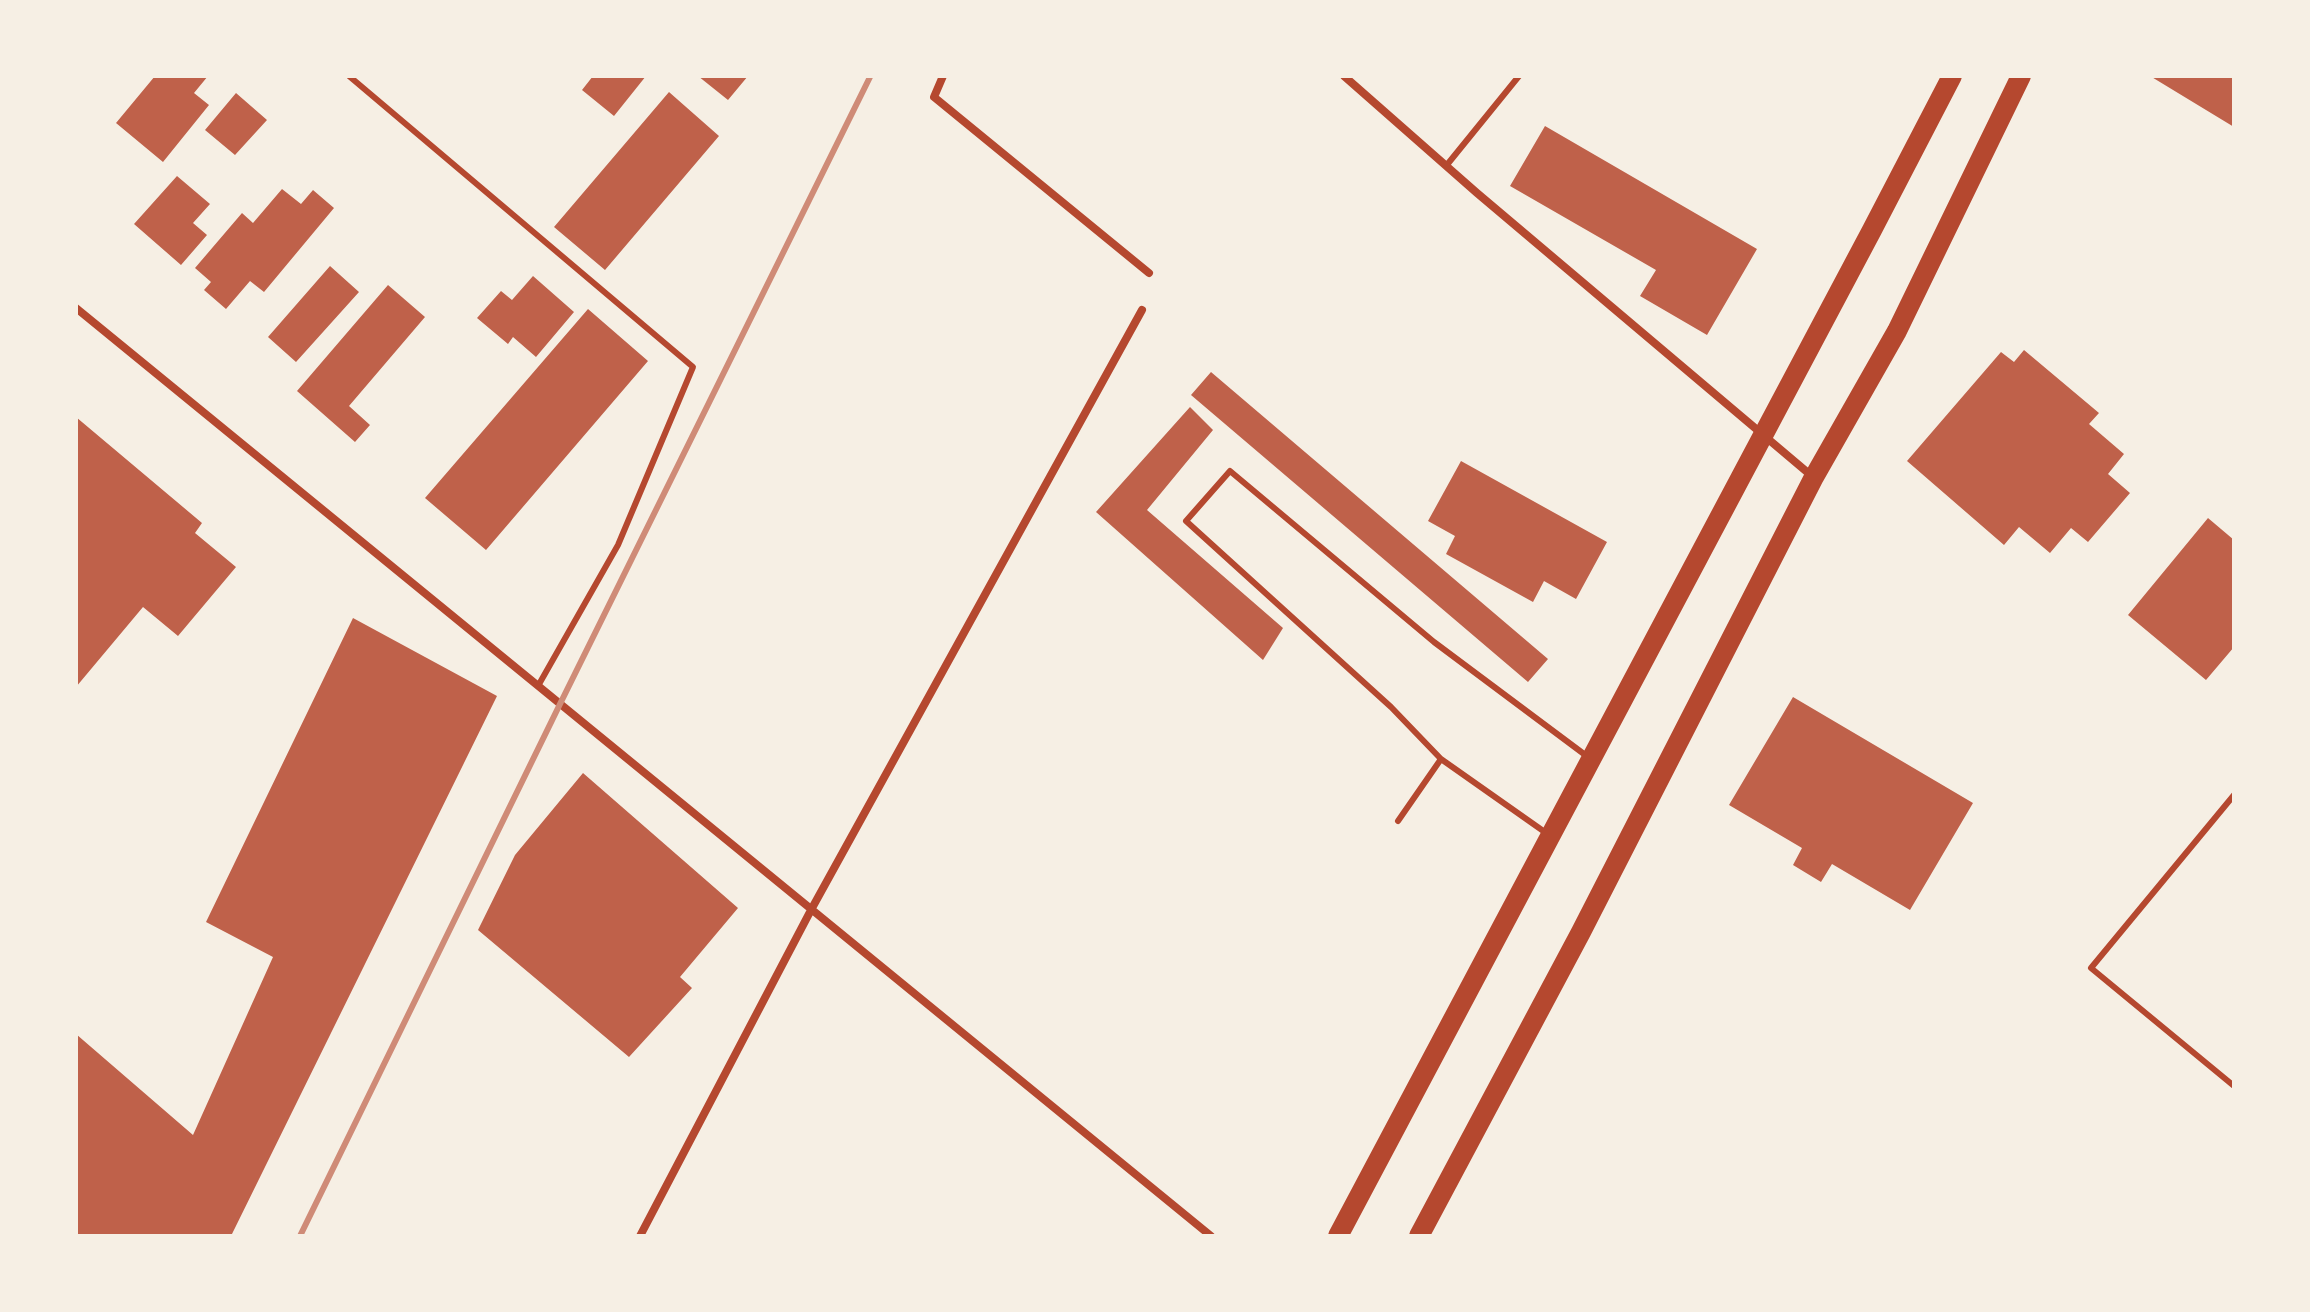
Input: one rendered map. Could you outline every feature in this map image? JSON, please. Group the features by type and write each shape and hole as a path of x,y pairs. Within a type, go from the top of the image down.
{"main road":[{"path":"1338,1236 1952,76"},
{"path":"1419,1236 1588,918 1814,477 1897,331 2021,76"}],"street":[{"path":"943,76 934,97 1149,273"},
{"path":"1344,76 1477,193 1814,477"},
{"path":"76,308 1211,1236"},
{"path":"640,1236 811,910 1142,310"}],"lane":[{"path":"349,76 693,367 618,545 538,686"},
{"path":"1446,166 1519,76"},
{"path":"1550,836 1441,759 1391,707 1186,521 1230,471 1434,642 1591,759"},
{"path":"1398,821 1441,759"},
{"path":"2234,795 2091,968 2234,1086"}],"building":[{"path":"155,76 208,76 194,93 209,105 163,162 116,123"},
{"path":"593,76 646,76 614,116 582,90"},
{"path":"698,76 748,76 728,100"},
{"path":"2150,76 2234,76 2234,127"},
{"path":"669,92 719,136 605,270 554,227"},
{"path":"236,93 267,120 235,155 205,130"},
{"path":"1545,126 1757,249 1707,335 1640,296 1656,270 1510,186"},
{"path":"177,176 210,204 193,223 207,235 181,265 134,224"},
{"path":"282,189 301,204 313,190 334,208 264,292 250,281 226,309 204,290 211,282 195,268 242,213 253,223"},
{"path":"330,266 359,292 296,362 268,337"},
{"path":"533,276 574,312 536,357 513,337 508,344 477,318 501,291 512,300"},
{"path":"388,285 425,317 349,406 370,425 355,442 297,391"},
{"path":"588,309 648,361 486,550 425,498"},
{"path":"2024,350 2099,413 2089,424 2124,454 2108,474 2130,493 2088,542 2071,528 2050,553 2019,527 2004,545 1907,461 2001,352 2014,362"},
{"path":"1211,372 1548,659 1528,682 1191,395"},
{"path":"1190,407 1213,430 1147,510 1283,628 1263,660 1096,512"},
{"path":"76,417 202,523 195,533 236,567 178,636 143,607 76,687"},
{"path":"1461,461 1607,542 1576,599 1544,581 1533,602 1446,554 1455,536 1428,521"},
{"path":"2208,518 2234,540 2234,647 2206,680 2128,615"},
{"path":"353,618 497,696 231,1236 76,1236 76,1034 193,1135 273,957 206,922"},
{"path":"1793,697 1973,803 1910,910 1832,864 1821,882 1793,865 1802,848 1729,805"},
{"path":"583,773 738,908 680,977 692,988 629,1057 478,930 515,855"}],"railway":[{"path":"300,1236 870,77"}]}
